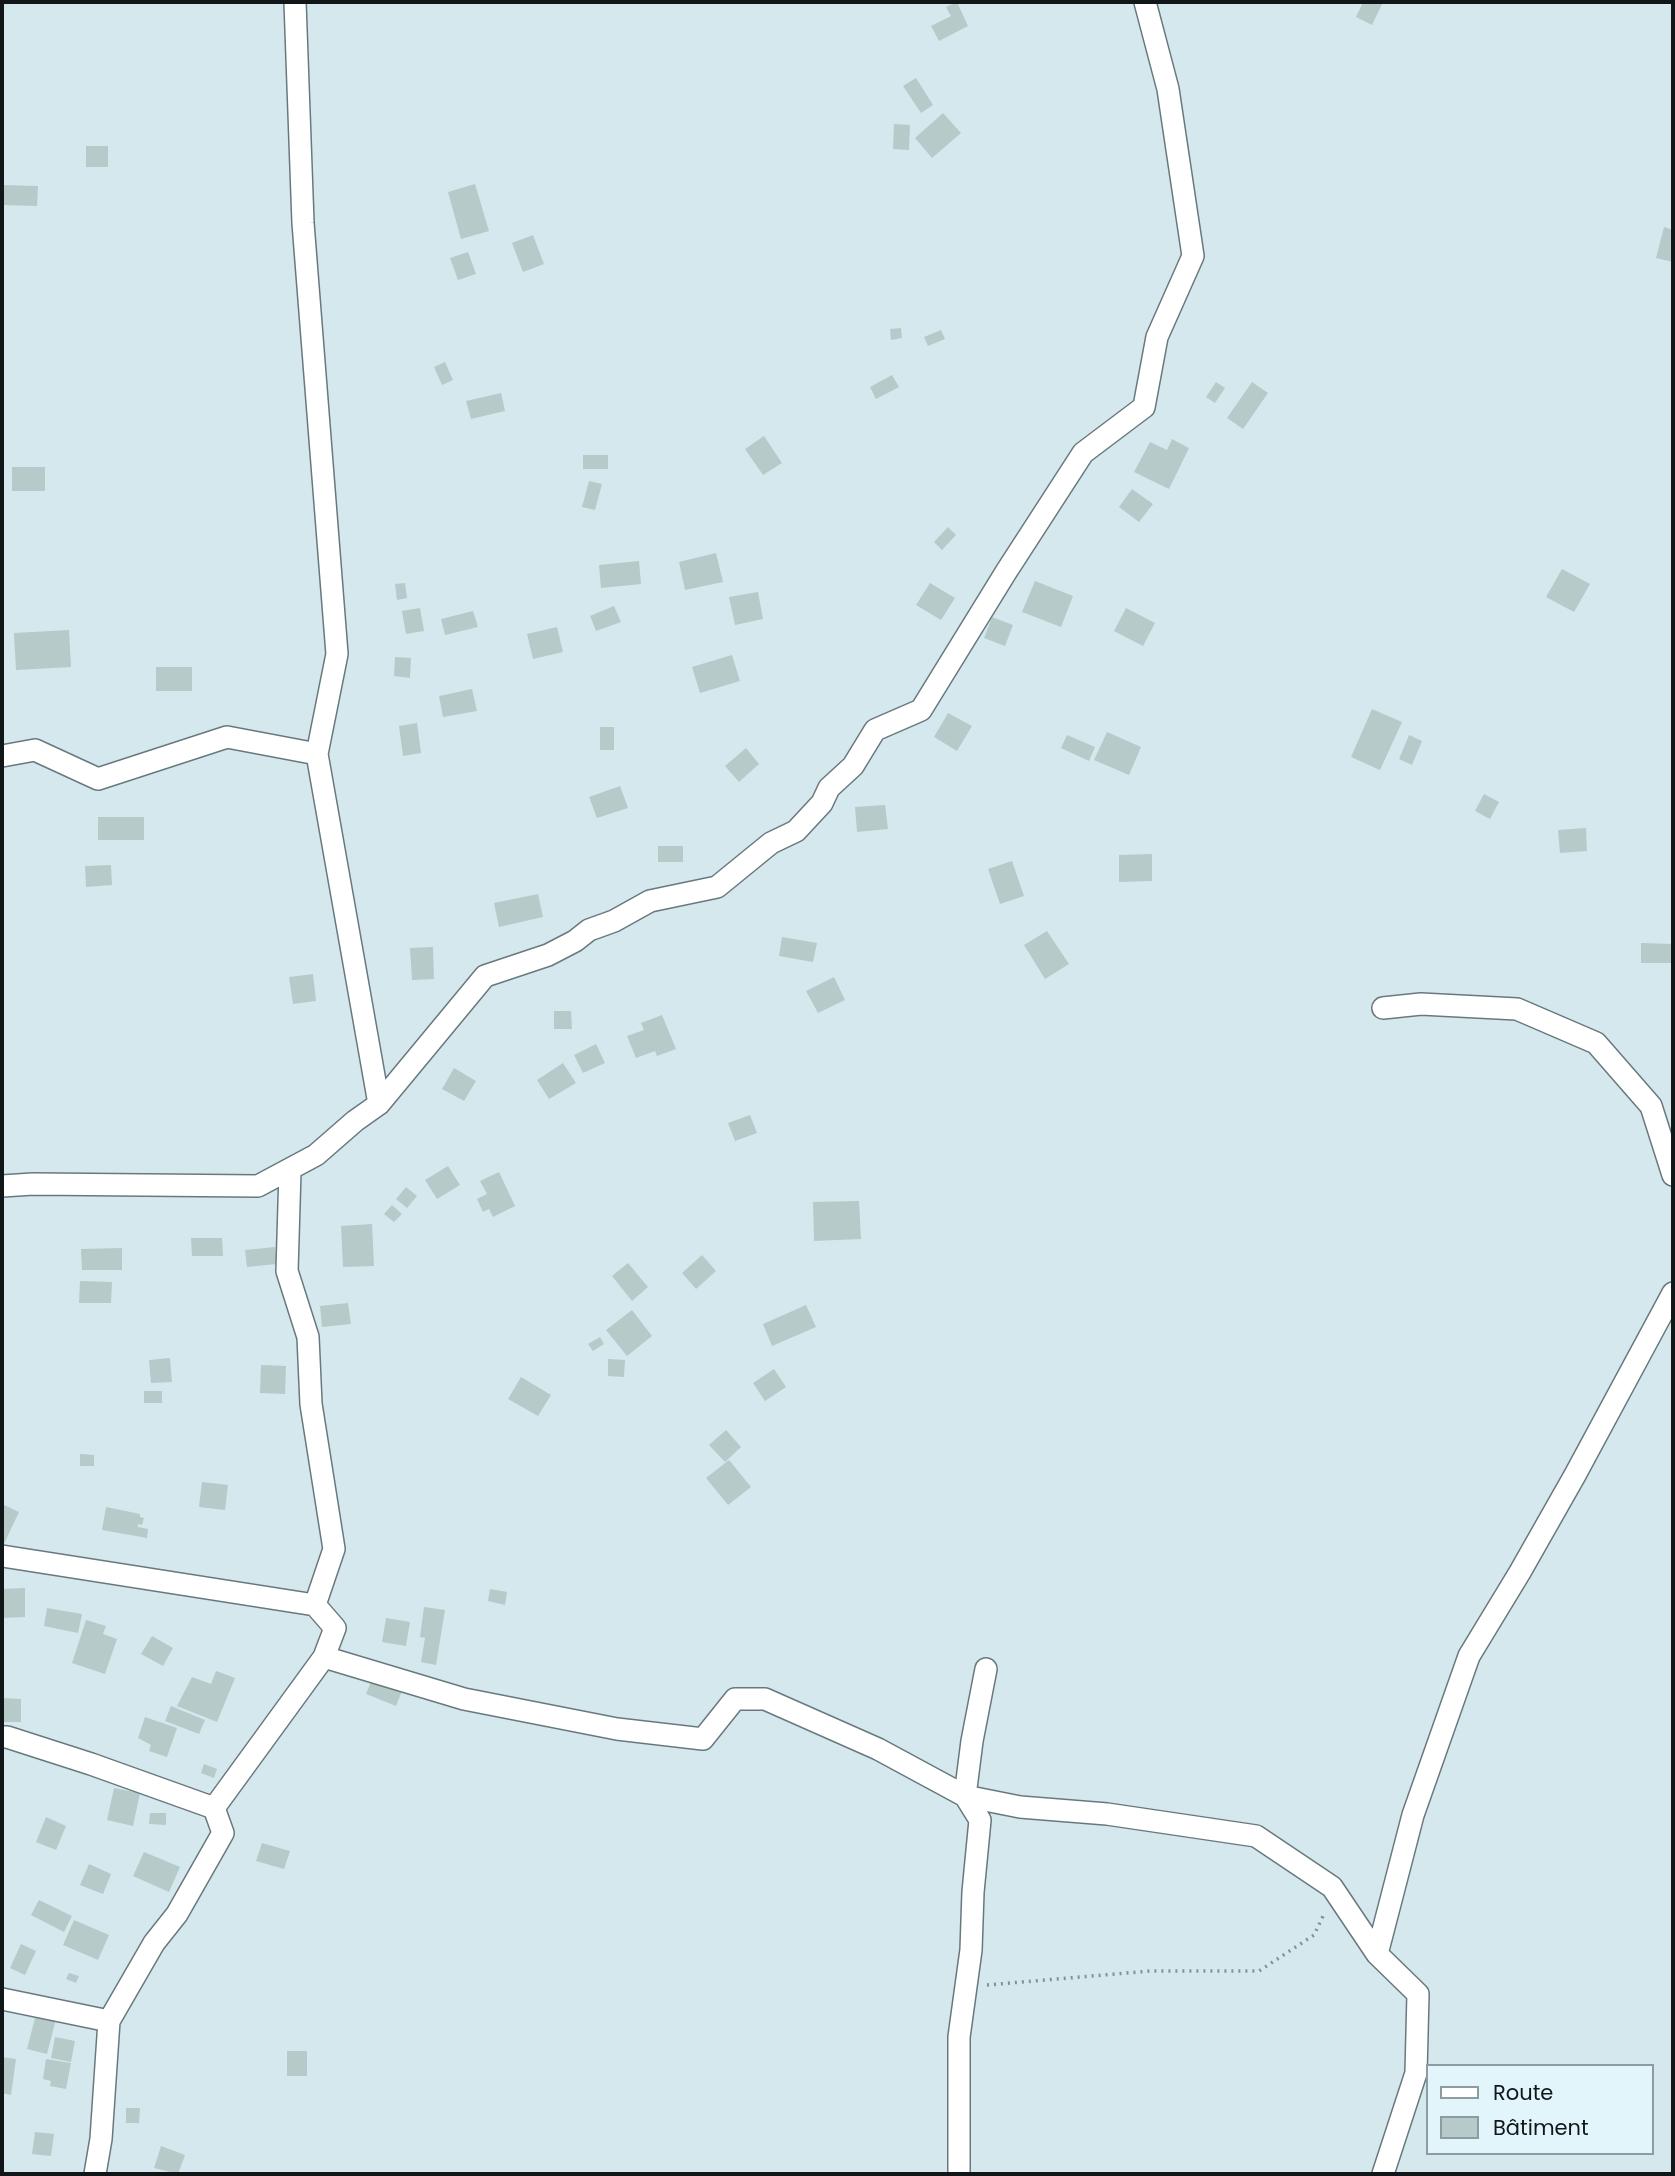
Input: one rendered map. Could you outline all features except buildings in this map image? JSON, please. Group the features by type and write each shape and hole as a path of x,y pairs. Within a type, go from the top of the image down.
{"street":[{"path":"295,2 303,223 337,654 317,754 379,1104"},
{"path":"2,1186 258,1186 290,1171 316,1155 379,1104 485,976 548,955 575,941 589,930 614,921 650,901 716,887 771,843 796,831 822,803 829,788 853,766 875,730 921,710 1083,453 1144,407 1157,337 1193,256 1168,89 1145,2"},
{"path":"2,756 35,750 98,779 228,737 317,754"},
{"path":"1383,1008 1421,1004 1517,1009 1596,1043 1651,1106 1673,1175"},
{"path":"290,1171 287,1271 308,1337 311,1404 334,1549 315,1605"},
{"path":"1377,1954 1413,1815 1469,1656 1575,1475 1673,1293"},
{"path":"2,1556 315,1605 335,1628 324,1657 214,1808"},
{"path":"324,1657 464,1699 618,1729 674,1736 703,1738 735,1699 765,1699 878,1749 965,1796 1020,1807 1107,1814 1256,1836 1332,1887 1377,1954 1418,1994 1416,2073 1383,2174"},
{"path":"959,2174 959,2037 967,1987 980,1819 965,1796 986,1669"},
{"path":"2,1737 91,1763 214,1808"},
{"path":"95,2174 101,2139 109,2021 154,1943 177,1914 223,1833 214,1808"},
{"path":"2,1999 109,2021"}],"path":[{"path":"967,1987 1150,1971 1259,1971 1314,1935 1332,1887"}]}
